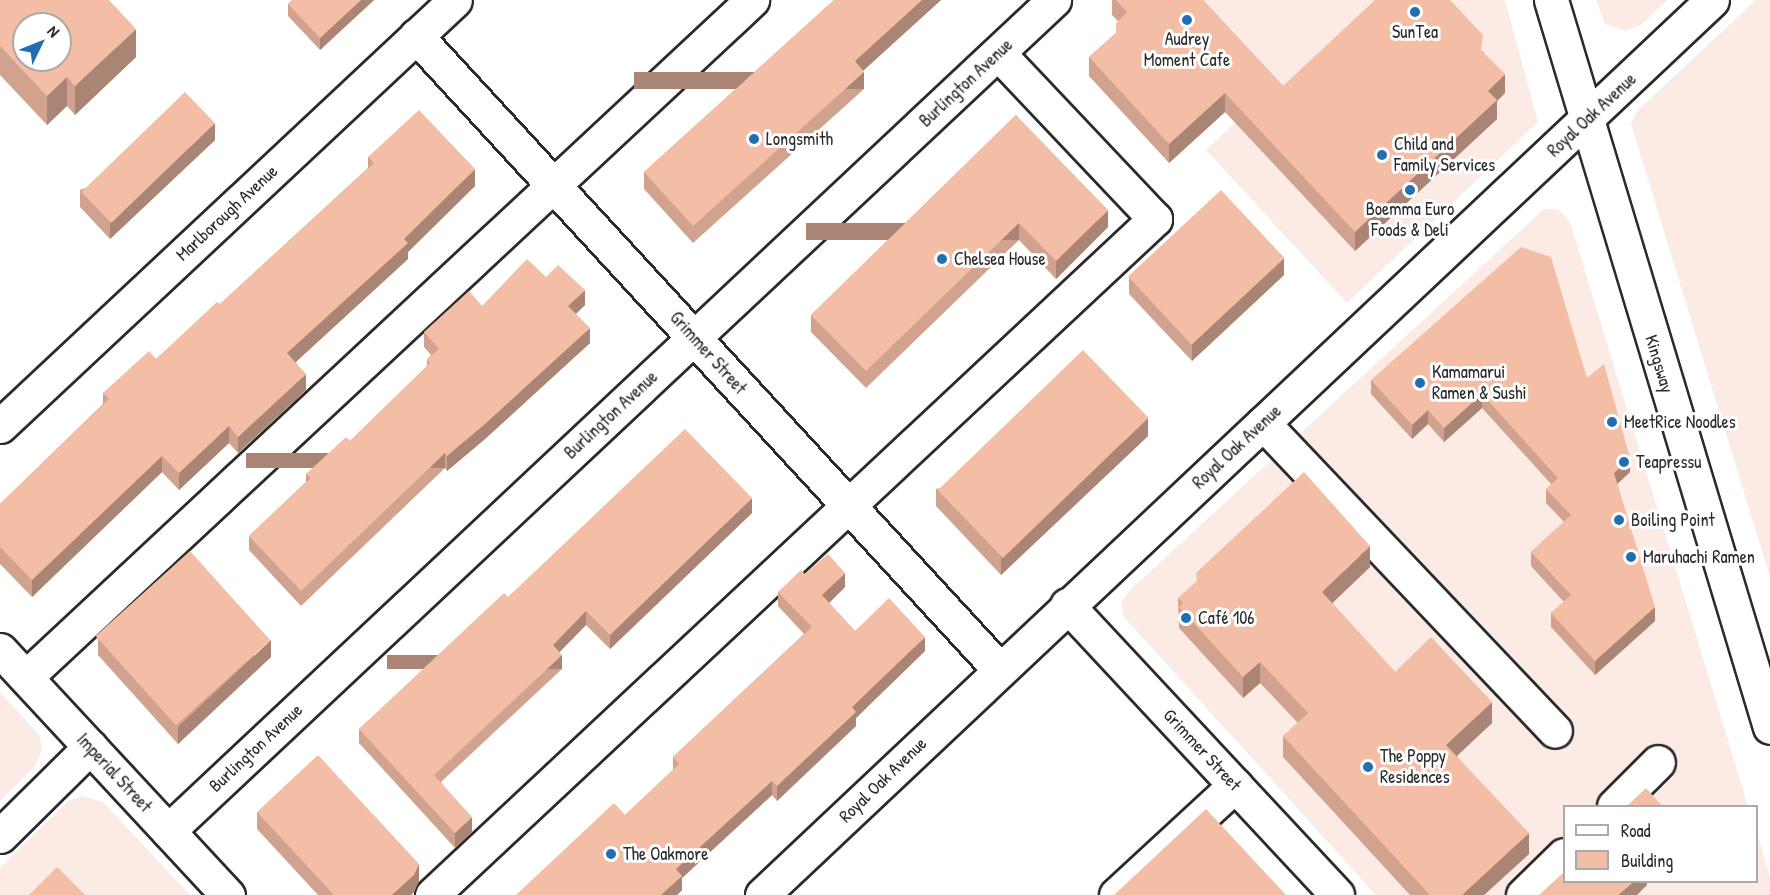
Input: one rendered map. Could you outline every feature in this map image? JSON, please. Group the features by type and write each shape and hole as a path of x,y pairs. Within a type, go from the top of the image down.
{"street":[{"name":"Marlborough Avenue","path":"0,426 455,0"},
{"path":"26,677 552,184 752,0"},
{"name":"Burlington Avenue","path":"168,831 1054,0"},
{"name":"Kingsway","path":"1551,0 1770,727"},
{"name":"Royal Oak Avenue","path":"762,895 1067,604 1586,121 1712,0"},
{"name":"Grimmer Street","path":"416,36 999,669"},
{"path":"432,895 1155,219 998,53"},
{"path":"1263,423 1554,731"},
{"name":"Grimmer Street","path":"1067,604 1337,895"},
{"name":"Imperial Street","path":"0,650 228,895"},
{"path":"0,836 90,747"},
{"path":"1616,805 1658,762"},
{"path":"1116,895 1235,785"},
{"path":"1523,895 1563,856"}],"shaded area":[{"path":"1191,0 1505,0 1538,122 1347,303 1206,150 1271,88"},
{"path":"1596,0 1667,0 1641,25 1626,31 1605,24"},
{"path":"1756,0 1770,0 1770,577 1631,124 1637,111"},
{"path":"1544,209 1558,209 1570,222 1748,805 1563,805 1563,883 1758,883 1758,836 1770,877 1770,895 1376,895 1124,617 1121,603 1129,591"},
{"path":"0,692 40,736 42,749 36,765 0,801"},
{"path":"82,796 103,802 190,895 0,895 0,868 68,801"}],"building":[{"path":"0,0 109,0 136,29 75,86 67,77 47,96 24,72 72,72 72,12 12,12 12,59 0,46"},
{"path":"292,0 361,0 320,38 288,4"},
{"name":"Longsmith","path":"834,0 922,0 855,61 864,72 693,226 644,172"},
{"path":"1116,0 1203,0 1283,86 1375,0 1450,0 1483,35 1481,50 1505,74 1488,91 1497,100 1355,232 1225,93 1169,144 1089,57 1116,33 1116,23 1127,12"},
{"path":"185,92 215,123 111,223 81,192"},
{"path":"419,110 475,169 404,239 408,243 287,353 306,374 238,437 229,426 179,473 162,456 32,580 0,547 0,504 109,399 103,393 149,351 156,359 217,302 220,304 374,163 368,157"},
{"name":"Chelsea House","path":"1016,115 1108,210 1056,261 1019,223 866,371 811,315"},
{"path":"1221,190 1284,258 1192,345 1128,277"},
{"path":"1521,247 1551,257 1587,378 1604,364 1630,458 1614,473 1655,607 1595,661 1551,613 1571,595 1531,552 1571,515 1546,489 1558,478 1482,394 1444,428 1428,410 1412,425 1371,380"},
{"path":"527,259 546,277 558,265 585,290 568,306 590,328 485,424 447,456 445,453 301,591 249,536 311,478 306,474 346,437 350,441 430,363 427,359 439,349 424,332 469,291 482,306"},
{"path":"1083,350 1148,418 1003,558 938,490"},
{"path":"685,429 752,498 610,635 586,611 553,645 562,655 434,775 472,817 455,833 359,729 504,593 508,597"},
{"path":"1304,472 1370,546 1322,592 1395,672 1431,637 1492,702 1446,745 1529,833 1462,895 1430,895 1283,736 1308,713 1260,662 1243,677 1179,607 1183,603 1178,598 1197,581 1196,573"},
{"path":"190,551 270,640 176,725 96,636"},
{"path":"828,554 845,573 822,595 855,631 889,598 925,637 852,707 856,712 777,786 772,781 676,869 682,876 661,895 516,895 614,803 625,815 679,764 673,757 812,627 778,592 801,570 805,574"},
{"path":"318,755 419,864 414,875 392,895 334,895 257,812"},
{"path":"1646,788 1661,805 1628,805"},
{"path":"1206,809 1286,895 1114,895"},
{"path":"57,867 85,895 29,895"},
{"path":"1563,873 1563,883 1632,883 1618,895 1539,895"}],"place":[{"name":"SunTea","path":"1415,12"},
{"name":"Audrey Moment Cafe","path":"1187,20"},
{"name":"Longsmith","path":"754,139"},
{"name":"Child and Family Services","path":"1382,155"},
{"name":"Boemma Euro Foods & Deli","path":"1410,190"},
{"name":"Chelsea House","path":"942,259"},
{"name":"Kamamarui Ramen & Sushi","path":"1420,383"},
{"name":"MeetRice Noodles","path":"1612,422"},
{"name":"Teapressu","path":"1624,462"},
{"name":"Boiling Point","path":"1619,520"},
{"name":"Maruhachi Ramen","path":"1631,557"},
{"name":"Café 106","path":"1186,618"},
{"name":"The Poppy Residences","path":"1368,767"},
{"name":"The Oakmore","path":"611,854"}]}
